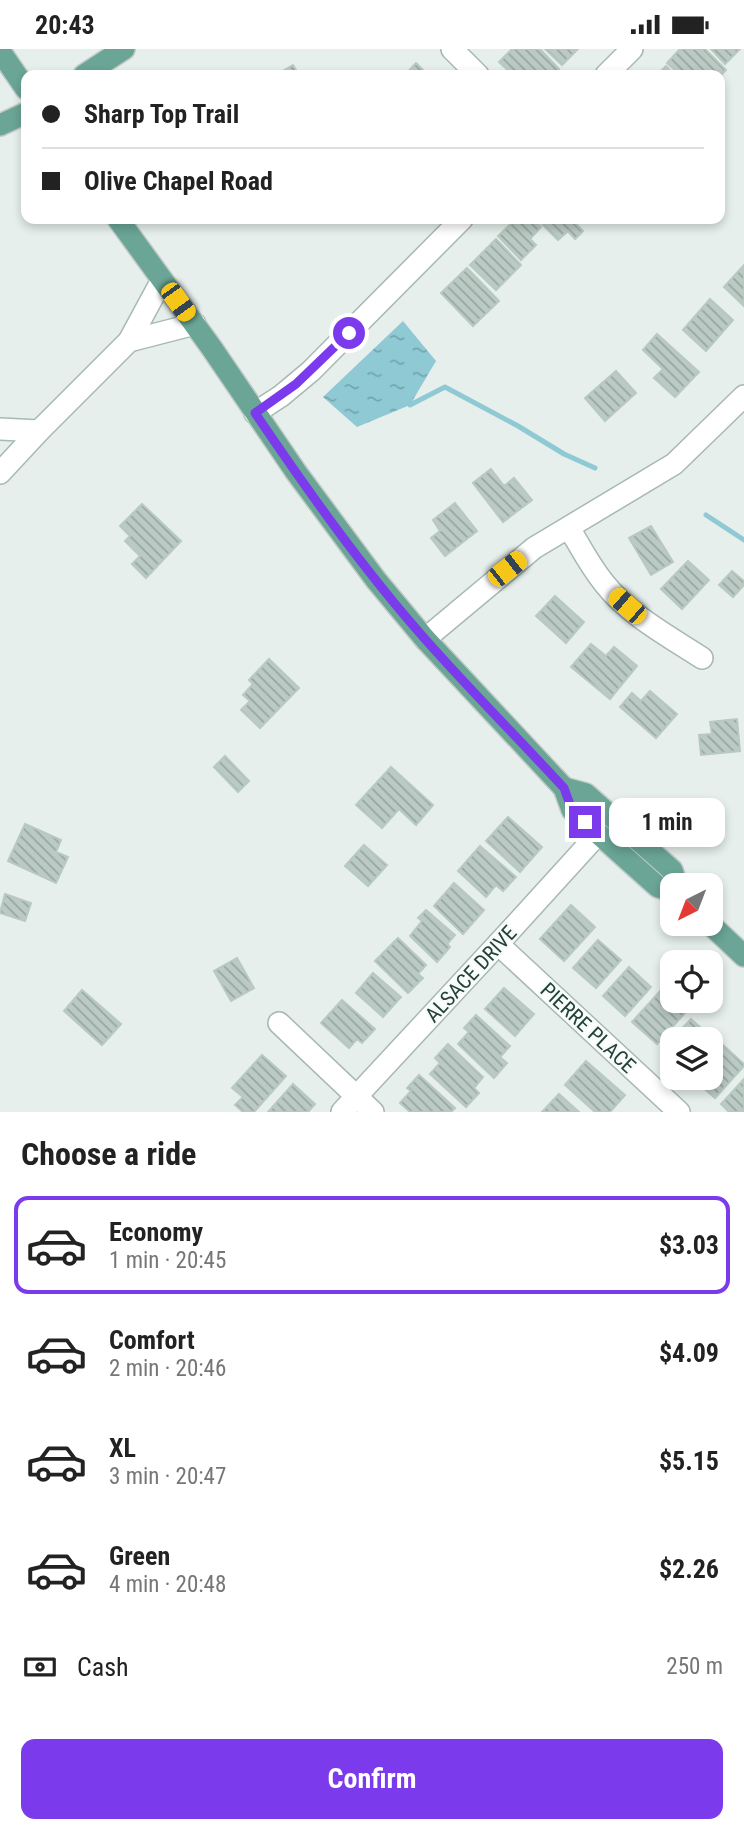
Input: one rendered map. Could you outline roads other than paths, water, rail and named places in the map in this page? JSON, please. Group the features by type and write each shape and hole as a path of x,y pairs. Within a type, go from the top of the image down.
{"main road":[{"path":"92,70 124,49"},
{"path":"0,51 21,82"},
{"path":"0,125 21,115"},
{"path":"122,224 195,324 344,539 425,639 564,788 572,810 660,888"},
{"path":"564,788 586,794 673,873"},
{"path":"723,936 744,956"}],"street":[{"path":"452,49 473,70"},
{"path":"611,70 632,49"},
{"path":"255,413 311,371 458,224"},
{"path":"0,473 129,341 162,280"},
{"path":"129,341 195,324"},
{"path":"425,639 534,548 674,464 744,396"},
{"path":"0,429 39,431"},
{"path":"569,527 603,582 615,596 638,616 702,659"},
{"name":"ALSACE DRIVE","path":"349,1104 598,834"},
{"name":"PIERRE PLACE","path":"498,944 666,1108"},
{"path":"279,1023 349,1104 373,1112"}],"water":[{"path":"403,321 436,361 410,405 357,427 323,397"}],"waterway":[{"path":"410,405 445,387 564,454 595,468"},
{"path":"706,515 744,540"}]}
